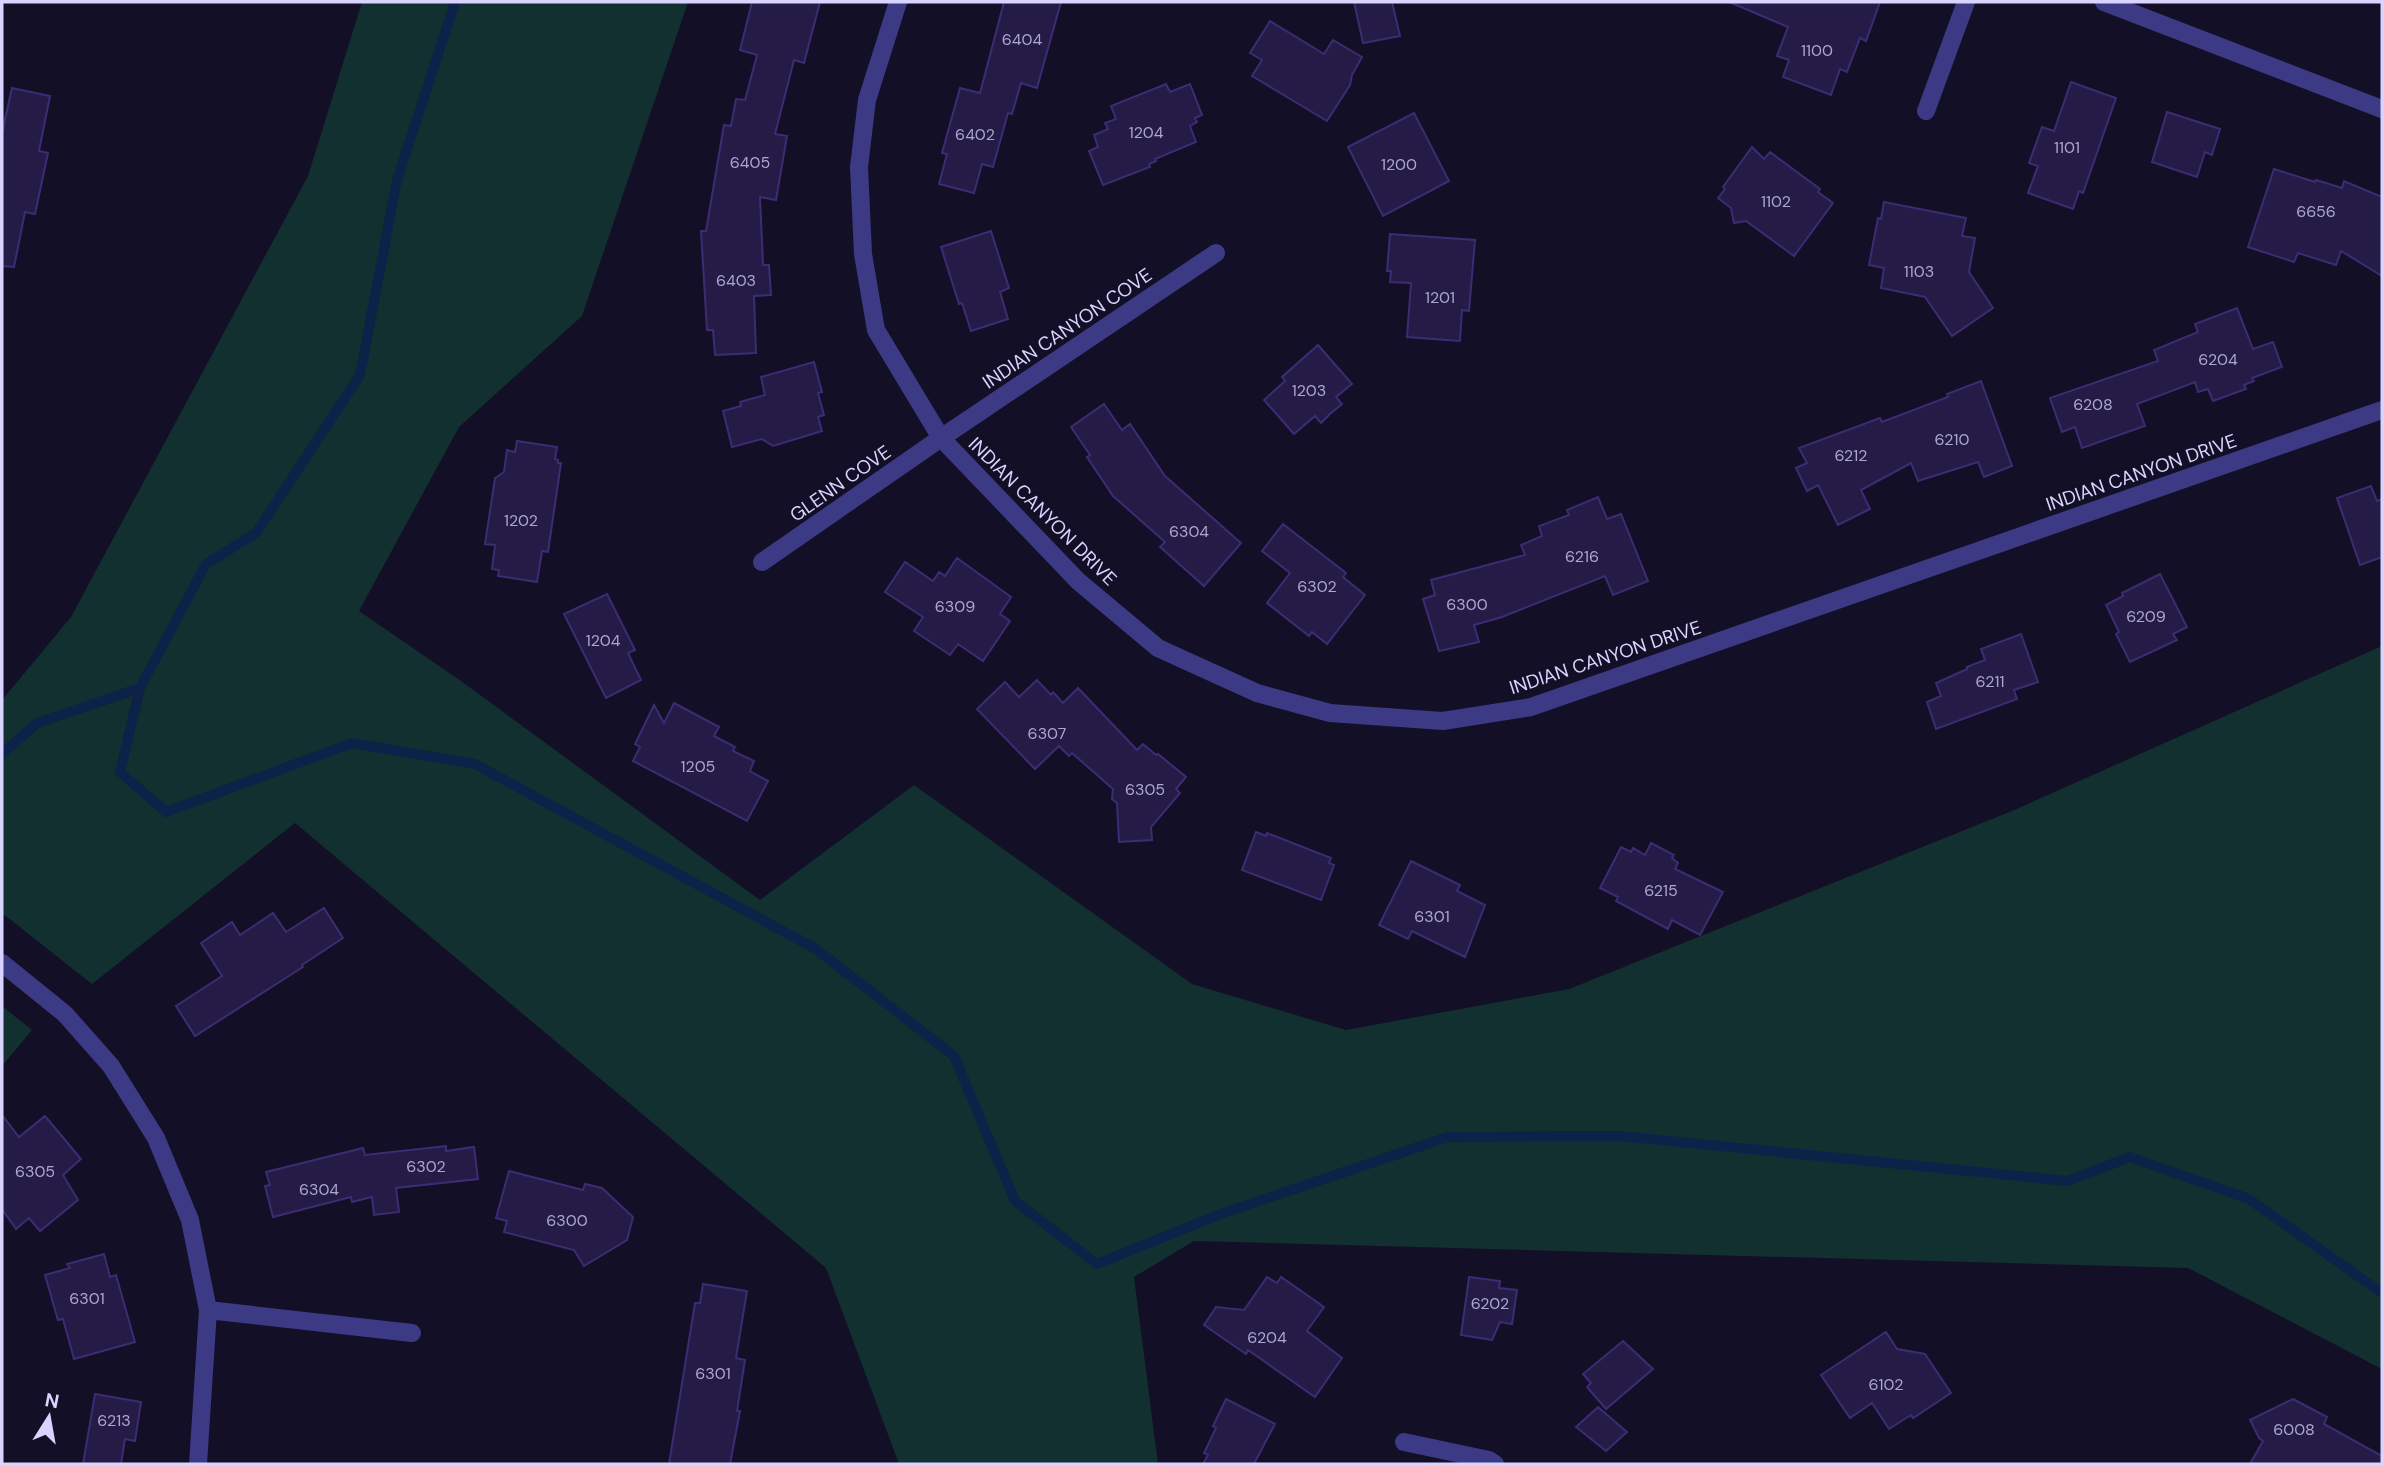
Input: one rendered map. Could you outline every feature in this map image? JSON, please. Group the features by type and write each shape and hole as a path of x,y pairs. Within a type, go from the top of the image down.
{"street":[{"name":"INDIAN CANYON DRIVE","path":"898,2 867,100 859,167 863,254 876,330 941,438 1078,581 1158,648 1257,693 1331,713 1443,721 1531,707 2382,410"},
{"path":"1926,111 1966,2"},
{"path":"2104,2 2382,109"},
{"name":"INDIAN CANYON COVE","path":"941,438 1216,253"},
{"name":"GLENN COVE","path":"762,562 941,438"},
{"path":"2,964 65,1014 111,1066 156,1138 190,1220 208,1310 198,1464"},
{"path":"208,1310 412,1333"},
{"path":"1404,1442 1489,1460 1495,1464"}],"green space":[{"path":"362,2 688,2 582,316 459,427 359,611 461,681 760,900 914,785 1192,984 1346,1030 1569,989 2012,811 2382,646 2382,1369 2188,1268 1194,1241 1134,1277 1158,1464 899,1464 826,1268 295,823 92,984 2,913 2,700 71,617 308,176"},
{"path":"2,1006 32,1030 2,1066"}],"building":[{"path":"752,2 820,2 804,63 794,60 775,134 787,136 776,200 760,197 763,265 769,265 771,295 754,296 756,353 715,355 713,330 707,330 701,231 706,231 724,125 731,126 736,99 745,100 757,55 740,50"},
{"path":"1004,2 1061,2 1037,88 1021,83 1012,114 1008,113 993,167 982,164 974,193 939,184 947,154 942,153 960,88 980,93"},
{"path":"1354,2 1392,2 1400,36 1363,43"},
{"path":"1729,2 1880,2 1866,41 1860,38 1847,72 1840,69 1831,95 1783,77 1789,60 1777,56 1788,27"},
{"path":"1270,21 1324,54 1333,40 1362,57 1352,75 1350,85 1327,121 1252,76 1262,60 1250,53"},
{"path":"2071,82 2116,98 2083,193 2079,191 2073,209 2028,193 2038,166 2029,163 2042,127 2054,131"},
{"path":"1166,84 1170,92 1190,84 1202,115 1195,118 1197,122 1190,126 1196,142 1155,159 1156,161 1149,164 1150,167 1103,185 1089,151 1098,147 1094,135 1108,129 1105,123 1116,119 1111,106"},
{"path":"12,88 50,96 39,151 48,153 35,214 25,212 14,267 2,266 2,133"},
{"path":"2167,112 2220,129 2212,155 2205,152 2197,177 2152,162"},
{"path":"1414,113 1449,181 1383,216 1348,147"},
{"path":"1752,147 1764,159 1770,152 1820,189 1818,192 1833,203 1794,256 1746,221 1734,223 1731,208 1718,198"},
{"path":"2274,169 2342,188 2344,181 2382,197 2382,276 2341,251 2336,265 2298,253 2294,262 2248,247"},
{"path":"1884,202 1966,218 1962,236 1975,238 1969,272 1993,308 1952,336 1925,297 1881,288 1884,268 1869,265 1878,218 1881,219"},
{"path":"991,231 1009,288 1000,292 1008,319 971,331 962,303 959,304 941,247"},
{"path":"1390,234 1475,240 1469,311 1462,310 1460,341 1407,337 1411,283 1390,282 1391,271 1387,271"},
{"path":"2237,308 2253,349 2273,342 2282,367 2252,378 2254,381 2244,385 2246,389 2213,401 2208,389 2198,392 2195,382 2137,404 2145,426 2082,448 2075,427 2062,432 2050,398 2158,361 2154,350 2198,332 2195,324"},
{"path":"1318,345 1352,384 1336,397 1342,404 1321,423 1315,416 1294,434 1264,400 1285,381 1282,377"},
{"path":"814,362 822,392 818,393 824,415 818,417 822,431 773,446 762,439 732,447 723,411 741,406 740,402 765,395 761,377"},
{"path":"1981,381 2012,466 1984,477 1978,462 1918,481 1911,463 1861,490 1870,509 1838,525 1818,485 1807,491 1796,468 1807,463 1799,448 1880,418 1882,422 1948,397 1947,394"},
{"path":"1104,404 1122,430 1130,424 1165,476 1241,543 1204,586 1160,547 1165,542 1113,496 1087,457 1090,455 1071,427"},
{"path":"517,441 557,447 555,459 561,463 548,552 542,551 537,582 498,576 499,570 492,569 495,545 485,544 495,478 504,472 507,450 515,452"},
{"path":"2371,486 2377,501 2382,499 2382,557 2360,565 2337,498"},
{"path":"1598,497 1607,519 1621,514 1648,581 1613,595 1605,576 1502,617 1474,625 1479,642 1439,651 1423,599 1435,595 1431,580 1525,555 1521,545 1542,536 1539,526 1569,515 1567,510"},
{"path":"1283,524 1346,573 1343,577 1365,595 1327,644 1312,632 1309,636 1267,603 1290,573 1262,551"},
{"path":"957,558 1011,597 1000,614 1010,621 983,661 958,644 950,655 914,631 923,617 885,592 905,562 933,581 939,572 945,576"},
{"path":"2160,574 2187,627 2173,634 2177,640 2130,662 2106,605 2123,596 2122,593"},
{"path":"607,594 635,650 628,653 641,680 606,698 564,614"},
{"path":"2021,634 2038,682 2014,690 2017,699 1936,729 1927,702 1941,696 1936,683 1985,660 1981,649"},
{"path":"1037,680 1063,703 1078,688 1137,750 1143,744 1186,777 1176,789 1180,793 1151,827 1152,840 1119,842 1117,803 1112,799 1113,789 1072,753 1069,756 1059,746 1035,769 977,709 1005,682 1019,697"},
{"path":"674,703 719,727 714,736 735,747 733,751 754,761 750,771 768,781 747,821 633,761 640,747 635,744 654,705 664,723"},
{"path":"1256,832 1266,836 1267,833 1331,858 1329,863 1334,865 1321,900 1242,870"},
{"path":"1651,843 1674,855 1672,858 1678,863 1675,869 1723,892 1700,935 1672,920 1668,929 1616,901 1618,897 1600,888 1621,847 1631,852 1633,848 1645,855"},
{"path":"1411,861 1460,885 1457,891 1485,905 1465,957 1412,931 1408,939 1379,925"},
{"path":"324,908 343,938 195,1036 176,1006 222,976 201,943 232,922 240,935 273,913 286,932"},
{"path":"2,1115 19,1137 45,1116 81,1159 63,1175 78,1200 40,1231 29,1218 16,1229 2,1209"},
{"path":"446,1146 446,1151 474,1147 478,1179 396,1188 399,1212 374,1215 372,1197 352,1202 351,1197 273,1217 265,1186 270,1185 266,1172 363,1148 365,1155"},
{"path":"509,1171 583,1190 585,1184 602,1188 633,1217 627,1240 584,1266 574,1250 504,1232 507,1221 496,1218"},
{"path":"104,1254 110,1277 116,1275 135,1342 74,1359 63,1319 58,1320 45,1275 70,1268 67,1264"},
{"path":"1267,1277 1277,1283 1281,1277 1324,1307 1307,1331 1342,1358 1315,1397 1248,1350 1246,1354 1204,1325 1216,1307 1244,1310"},
{"path":"1469,1277 1500,1281 1499,1288 1517,1290 1512,1324 1500,1322 1492,1340 1461,1335"},
{"path":"703,1284 747,1291 736,1358 745,1360 737,1411 740,1411 730,1464 669,1464 695,1303 700,1303"},
{"path":"1886,1332 1897,1349 1925,1354 1951,1393 1913,1418 1911,1415 1889,1429 1872,1403 1850,1418 1821,1375"},
{"path":"1623,1341 1653,1369 1606,1409 1587,1387 1591,1383 1583,1374"},
{"path":"95,1394 141,1402 135,1441 125,1439 121,1464 83,1464"},
{"path":"1226,1399 1275,1424 1254,1464 1203,1464 1208,1455 1204,1453 1216,1428 1213,1426"},
{"path":"2293,1399 2327,1417 2324,1424 2382,1456 2382,1464 2250,1464 2263,1441 2250,1420"},
{"path":"1598,1407 1627,1432 1606,1451 1576,1427"}],"waterway":[{"path":"2,754 37,723 140,688 206,564 256,533 360,375 397,180 455,2"},
{"path":"140,688 120,772 166,812 352,743 475,764 816,949 954,1056 1015,1201 1097,1264 1223,1213 1448,1137 1620,1136 2068,1181 2130,1157 2249,1199 2382,1293"}]}
